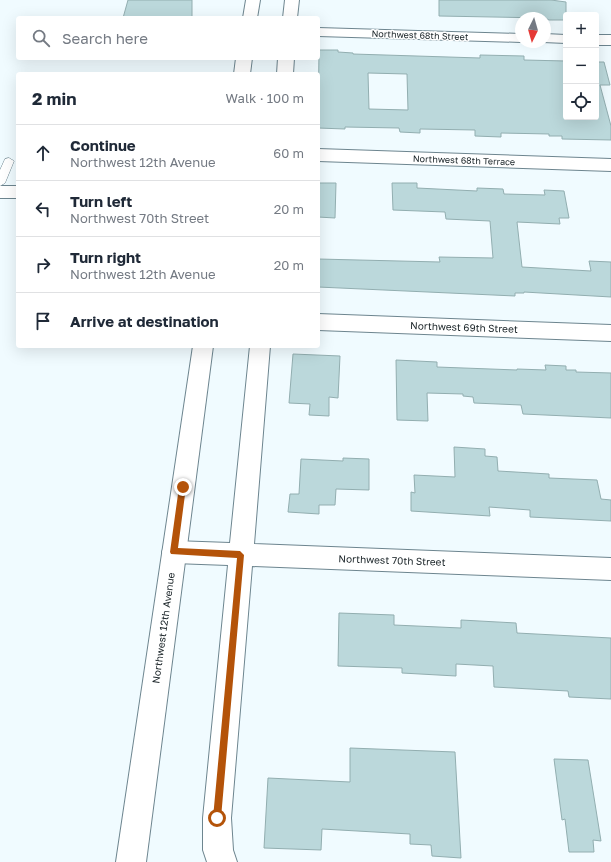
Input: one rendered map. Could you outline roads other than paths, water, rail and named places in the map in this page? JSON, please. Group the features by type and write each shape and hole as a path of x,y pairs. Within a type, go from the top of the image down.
{"street":[{"path":"250,16 253,0"},
{"path":"290,16 292,0"},
{"name":"Northwest 68th Street","path":"320,32 515,38"},
{"path":"551,38 563,39"},
{"path":"599,40 611,40"},
{"path":"242,72 244,60"},
{"path":"285,72 286,60"},
{"name":"Northwest 68th Terrace","path":"320,155 611,165"},
{"path":"0,192 16,192"},
{"name":"Northwest 69th Street","path":"320,322 611,333"},
{"name":"Northwest 12th Avenue","path":"131,862 203,348"},
{"path":"222,862 218,850 217,818 260,348"},
{"name":"Northwest 70th Street","path":"174,552 611,569"}],"lane":[{"path":"0,183 9,161"}]}
